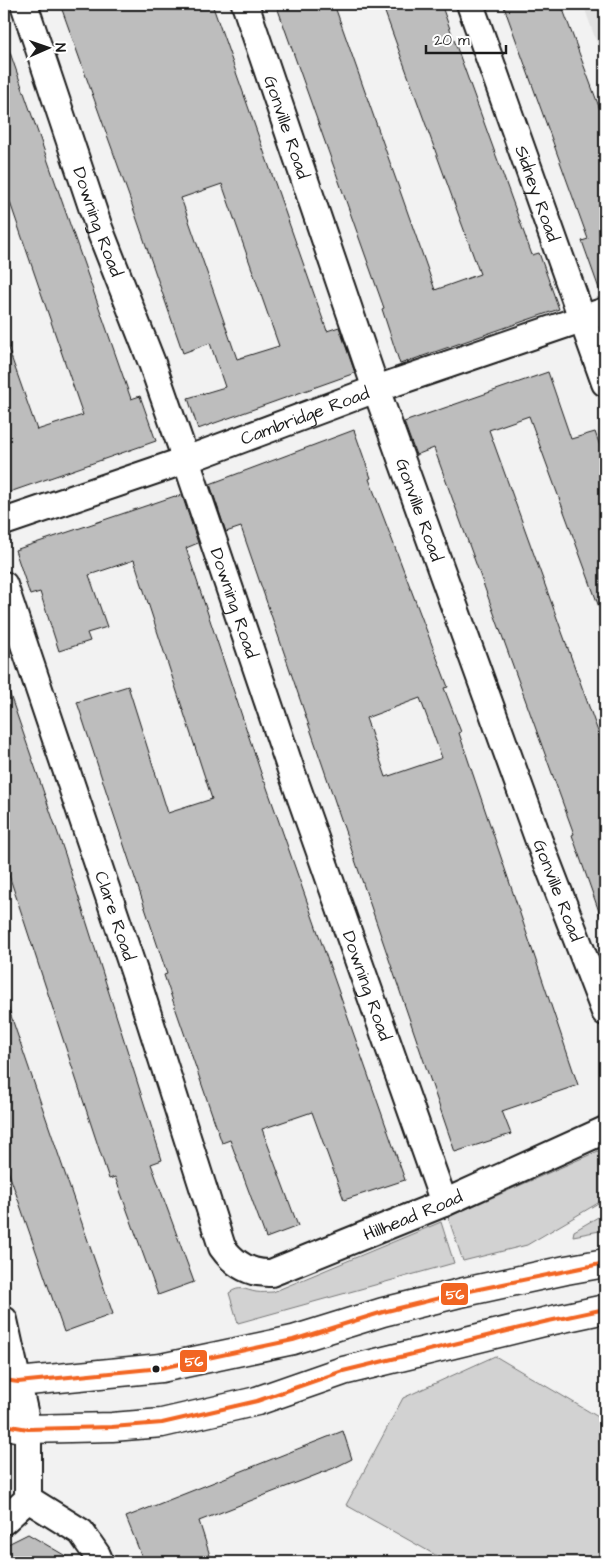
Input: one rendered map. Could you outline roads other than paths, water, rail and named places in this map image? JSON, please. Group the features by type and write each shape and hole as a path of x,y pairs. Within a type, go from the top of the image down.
{"main road":[{"path":"11,1381 161,1368 293,1340 383,1312 460,1293 605,1263"},
{"path":"16,1427 112,1427 162,1423 257,1401 344,1371 605,1309"}],"street":[{"name":"Downing Road","path":"24,4 99,228 152,364 186,460 295,780 444,1203"},
{"name":"Gonville Road","path":"245,4 376,389 539,841 605,1012"},
{"name":"Sidney Road","path":"470,4 594,315 605,383"},
{"name":"Cambridge Road","path":"4,522 186,460 376,389 594,315"},
{"name":"Clare Road","path":"4,585 136,977 222,1247"},
{"name":"Hillhead Road","path":"222,1247 241,1266 260,1273 271,1273 444,1203 605,1130"},
{"path":"4,1320 16,1427 28,1499 81,1532 100,1562"},
{"path":"4,1521 28,1499"}]}
